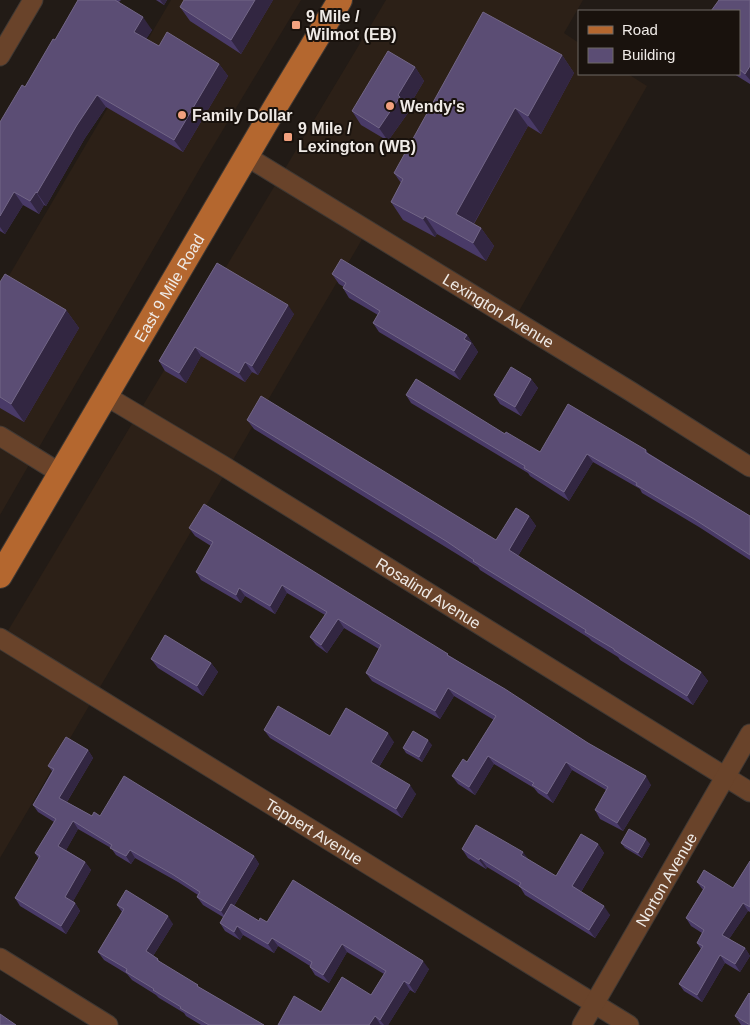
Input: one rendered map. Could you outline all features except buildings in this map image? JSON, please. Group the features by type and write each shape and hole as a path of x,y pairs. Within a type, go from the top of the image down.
{"main road":[{"name":"East 9 Mile Road","path":"0,576 246,156 340,0"}],"street":[{"path":"0,56 33,0"},
{"name":"Lexington Avenue","path":"246,156 638,396 750,467"},
{"name":"Rosalind Avenue","path":"106,396 222,465 750,792"},
{"path":"0,436 60,474"},
{"name":"Teppert Avenue","path":"0,638 629,1025"},
{"name":"Norton Avenue","path":"582,1025 750,734"},
{"path":"0,958 108,1025"}],"shaded area":[{"path":"171,0 301,0 203,163 0,515 0,291"},
{"path":"386,0 583,0 564,33 578,42 578,75 630,75 647,86 519,311 371,224 0,858 0,644"}],"place":[{"name":"9 Mile / Wilmot (EB)","path":"296,25"},
{"name":"Wendy's","path":"390,106"},
{"name":"Family Dollar","path":"182,115"},
{"name":"9 Mile / Lexington (WB)","path":"288,137"}]}
